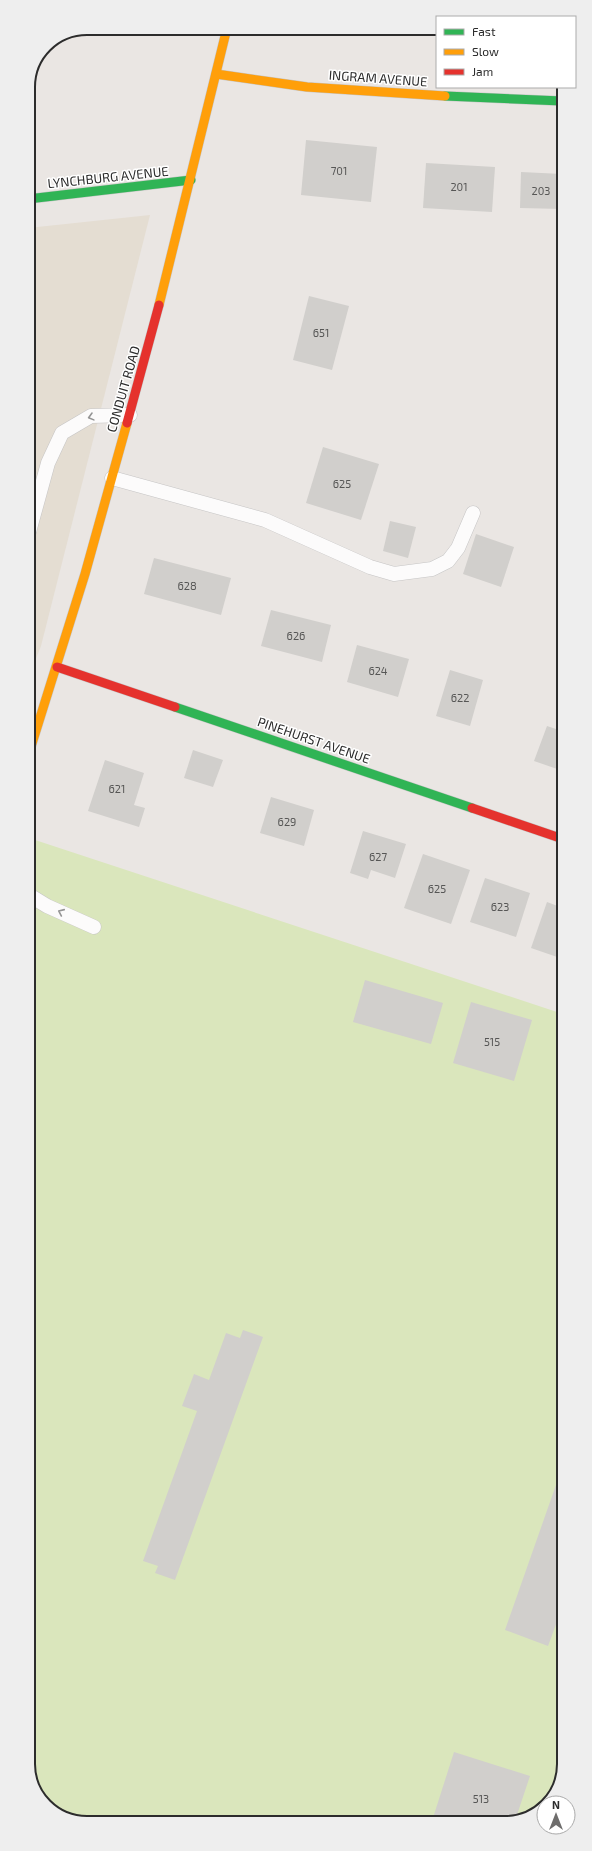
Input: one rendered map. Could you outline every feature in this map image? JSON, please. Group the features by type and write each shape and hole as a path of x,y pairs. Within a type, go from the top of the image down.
{"street":[{"name":"CONDUIT ROAD","path":"35,735 57,667 130,415 156,319 225,35"},
{"name":"INGRAM AVENUE","path":"216,74 307,87 470,98 557,101"},
{"name":"LYNCHBURG AVENUE","path":"35,198 190,180"},
{"name":"PINEHURST AVENUE","path":"57,667 557,837"}],"lane":[{"path":"35,508 48,463 62,432 91,416 130,415"},
{"path":"112,478 265,520 370,568 394,574 432,569 448,561 458,548 473,513"},
{"path":"35,899 47,906 94,927"}],"shaded area":[{"path":"150,215 41,646 35,661 35,227"}],"green space":[{"path":"35,840 557,1012 557,1771 552,1787 547,1795 536,1795 536,1806 525,1812 512,1816 84,1816 67,1812 50,1801 39,1784 35,1771"}],"building":[{"path":"306,140 377,147 371,202 301,195"},
{"path":"426,163 495,167 492,212 423,208"},
{"path":"521,172 557,174 557,209 520,208"},
{"path":"309,296 349,306 332,370 293,360"},
{"path":"323,447 379,464 361,520 306,503"},
{"path":"390,521 416,527 408,558 383,551"},
{"path":"476,534 514,547 501,587 463,574"},
{"path":"154,558 231,578 221,615 144,594"},
{"path":"271,610 331,625 322,662 261,646"},
{"path":"357,645 409,659 398,697 347,682"},
{"path":"450,670 483,680 470,726 436,716"},
{"path":"547,726 557,729 557,769 534,761"},
{"path":"193,750 223,760 213,787 184,778"},
{"path":"105,760 144,773 134,805 145,808 139,827 88,811"},
{"path":"271,797 314,810 304,846 260,833"},
{"path":"363,831 406,844 395,878 371,870 368,879 350,873"},
{"path":"423,854 470,870 451,924 404,908"},
{"path":"485,878 530,893 516,937 470,922"},
{"path":"547,902 557,906 557,957 531,948"},
{"path":"365,980 443,1003 431,1044 353,1022"},
{"path":"471,1002 532,1020 514,1081 453,1063"},
{"path":"243,1330 263,1337 175,1580 155,1573 158,1566 143,1561 197,1411 182,1406 194,1374 209,1380 226,1333 240,1338"},
{"path":"557,1482 557,1622 548,1646 505,1630"},
{"path":"454,1752 530,1776 517,1814 512,1816 434,1816"}],"traffic: fast":[{"path":"445,96 557,101"},
{"path":"35,198 191,180"},
{"path":"175,707 472,808"}],"traffic: slow":[{"path":"159,305 225,35"},
{"path":"216,74 307,87 445,96"},
{"path":"35,734 85,574 127,423"}],"traffic: jam":[{"path":"127,423 159,305"},
{"path":"57,667 175,707"},
{"path":"472,808 557,837"}]}
